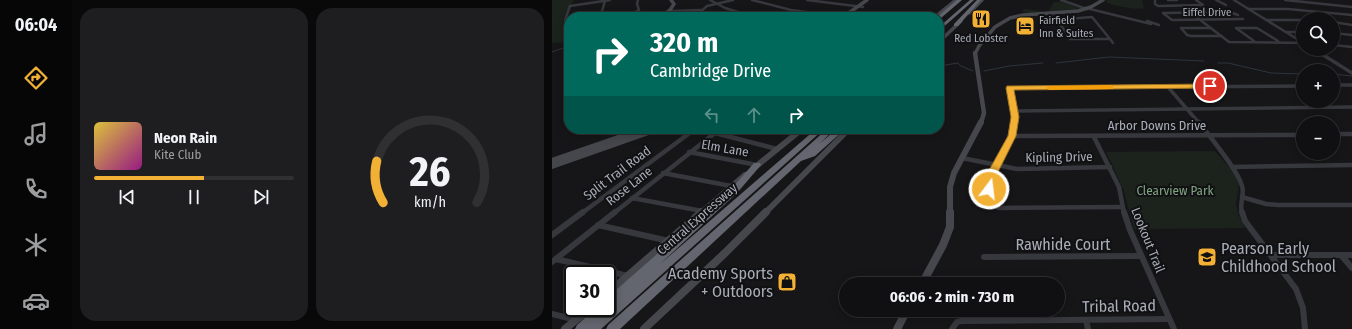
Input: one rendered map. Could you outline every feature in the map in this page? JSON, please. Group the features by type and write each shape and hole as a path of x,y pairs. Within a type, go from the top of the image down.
{"highway":[{"path":"944,13 960,0"},
{"path":"944,19 965,0"},
{"path":"944,25 972,0"},
{"path":"956,25 978,0"},
{"name":"Central Expressway","path":"593,329 814,134"},
{"name":"Central Expressway","path":"612,329 826,134"},
{"path":"795,162 812,154 835,134"},
{"path":"616,297 734,191 757,165"},
{"path":"578,325 590,317"}],"main road":[{"path":"670,11 674,4 671,0"},
{"path":"855,12 867,0"},
{"path":"852,12 872,0"},
{"path":"941,12 956,0"},
{"path":"944,37 982,0"},
{"path":"926,277 943,245 950,227 950,187 954,173 982,121 984,113 975,53 977,48 996,26 1006,21 1025,16 1066,13 1086,8 1103,0"},
{"path":"554,163 638,134"},
{"name":"Central Expressway","path":"616,286 731,186 796,134"},
{"path":"644,329 725,254 844,134"},
{"path":"897,329 903,317"},
{"path":"565,329 578,325"}],"street":[{"path":"568,12 571,5 610,0"},
{"path":"635,12 639,10 637,4 638,0"},
{"path":"710,0 734,12"},
{"path":"670,11 702,10 707,6 733,0"},
{"path":"752,0 778,8 801,12"},
{"path":"807,0 861,7"},
{"path":"1061,0 1100,12 1153,22 1159,25 1142,20"},
{"path":"1155,0 1155,4 1158,6 1203,5 1196,0"},
{"path":"1168,0 1175,0"},
{"path":"1216,0 1226,5"},
{"path":"1234,0 1296,39"},
{"path":"1285,0 1298,0 1352,7"},
{"path":"602,12 605,1"},
{"path":"1329,1 1332,4"},
{"path":"1182,6 1200,20 1204,21 1210,28"},
{"path":"1186,6 1208,23 1221,36"},
{"path":"1248,9 1288,9 1352,15"},
{"name":"Eiffel Drive","path":"1194,13 1230,12 1243,19 1204,21"},
{"path":"1066,13 1075,19"},
{"name":"Eiffel Drive","path":"1190,13 1163,13 1172,20 1200,20"},
{"path":"1110,39 1070,39 1062,27 1054,20 1094,18 1113,42"},
{"path":"1266,20 1296,20"},
{"path":"1340,23 1352,25"},
{"path":"1225,37 1188,35 1180,28 1214,29 1234,42 1278,41 1296,42"},
{"path":"1255,42 1236,28 1257,28 1278,41"},
{"path":"1286,32 1296,32"},
{"path":"1340,34 1352,35"},
{"path":"1340,46 1352,47"},
{"path":"1325,56 1352,73"},
{"path":"1200,77 1210,86"},
{"path":"1340,86 1352,85"},
{"path":"1122,207 999,208 991,203 989,189 990,180 1012,136 1014,111 1010,89 1296,86"},
{"path":"1168,87 1198,122 1241,181 1243,187 1240,206 1245,221 1296,289 1302,301 1305,314 1305,329"},
{"path":"1014,111 1352,107"},
{"name":"Split Trail Road","path":"552,235 688,134"},
{"name":"Rose Lane","path":"554,260 714,134"},
{"path":"719,134 777,149"},
{"path":"1340,134 1352,134"},
{"name":"Arbor Downs Drive","path":"1012,136 1296,135"},
{"name":"Lookout Trail","path":"1094,136 1119,187 1122,207 1130,230 1174,329"},
{"name":"Elm Lane","path":"689,152 757,165"},
{"name":"Kipling Drive","path":"962,158 1017,169 1110,167"},
{"path":"1232,167 1352,166"},
{"path":"663,173 731,186"},
{"path":"1242,197 1266,204 1278,205 1352,205"},
{"path":"632,198 702,212"},
{"path":"598,225 669,241"},
{"path":"1271,255 1352,255"},
{"path":"1341,255 1352,268"},
{"name":"Rawhide Court","path":"984,257 1141,256"},
{"path":"554,260 628,276"},
{"path":"552,314 578,325"},
{"name":"Tribal Road","path":"952,328 961,321 1169,319"},
{"path":"1086,320 1088,329"}],"green space":[{"path":"552,0 574,0 567,12 564,12 564,42 552,43"},
{"path":"1107,0 1142,0 1144,8 1119,6 1106,2"},
{"path":"1054,2 1062,2 1079,8 1077,9 1048,11"},
{"path":"1024,9 1045,12 1030,13 1022,11"},
{"name":"Clearview Park","path":"1215,151 1236,176 1239,185 1236,204 1239,216 1245,228 1134,229 1124,191 1106,152"}],"waterway":[{"path":"552,52 564,48"},
{"path":"1056,63 1109,57 1204,61"},
{"path":"944,65 958,63 961,66 973,71"},
{"path":"984,71 1009,66 1043,63"},
{"path":"1218,63 1228,63 1271,73 1296,74"},
{"path":"1340,75 1352,76"}],"slow traffic":[{"path":"1049,88 1111,87"}],"place":[{"name":"Red Lobster","path":"981,19"},
{"name":"Fairfield Inn & Suites","path":"1025,26"},
{"name":"Pearson Early Childhood School","path":"1207,257"},
{"name":"Academy Sports + Outdoors","path":"787,282"}],"route":[{"path":"989,189 993,172 1012,136 1015,117 1010,88 1210,86"}]}
